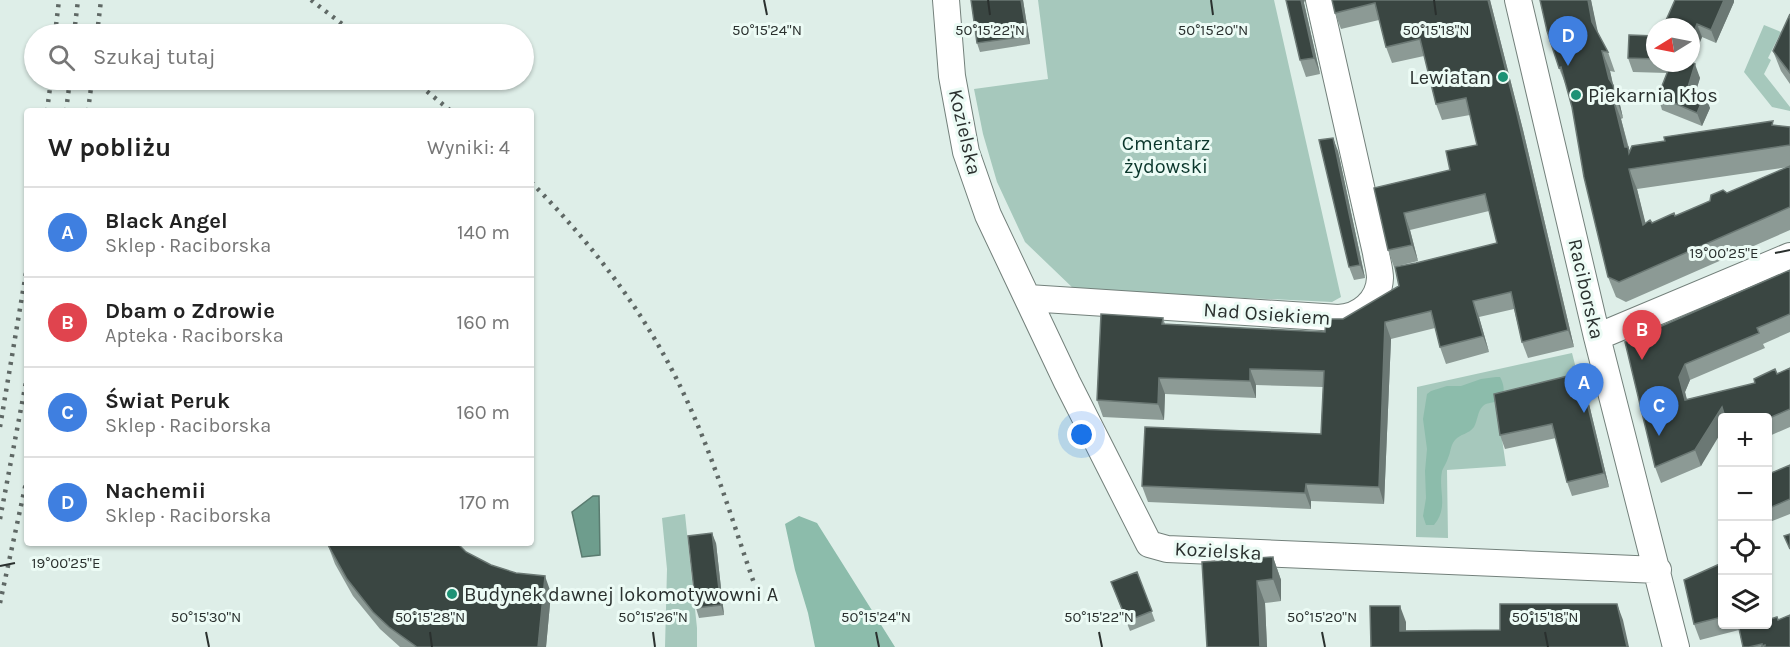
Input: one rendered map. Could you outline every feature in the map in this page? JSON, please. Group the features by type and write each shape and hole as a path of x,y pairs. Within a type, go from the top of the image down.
{"street":[{"name":"Kozielska","path":"946,0 952,76 966,152 988,215 1067,382 1149,543 1167,549 1658,570"},
{"name":"Nad Osiekiem","path":"1028,298 1338,318 1355,316 1362,310 1376,293 1380,279 1319,0"},
{"name":"Raciborska","path":"1518,0 1597,337 1676,647"},
{"path":"1597,337 1790,256"}],"green space":[{"name":"Cmentarz żydowski","path":"1038,0 1274,0 1341,297 1332,302 1075,290 1025,242 997,182 983,134 974,89 1048,79"},
{"path":"1764,25 1781,32 1768,58 1771,60 1764,74 1790,107 1790,111 1772,107 1744,72"},
{"path":"1572,353 1580,384 1497,405 1506,466 1447,470 1448,538 1416,537 1417,387"},
{"path":"685,514 697,647 665,647 667,569 662,518"}],"shaded area":[{"path":"1500,377 1504,387 1503,394 1496,401 1483,406 1474,427 1453,442 1442,471 1441,512 1434,525 1426,525 1423,516 1426,498 1427,449 1423,419 1427,394 1447,386 1461,386 1481,379"},
{"path":"593,496 599,496 600,555 582,557 572,512"},
{"path":"799,516 817,523 895,647 815,647 785,524"}],"building":[{"path":"971,0 1021,0 1027,36 977,43"},
{"path":"1286,0 1301,0 1314,58 1300,60"},
{"path":"1332,0 1488,0 1568,330 1522,342 1511,292 1473,301 1483,336 1440,347 1431,311 1385,322 1379,487 1306,484 1305,493 1142,486 1145,427 1321,434 1324,371 1250,369 1250,381 1159,378 1158,404 1097,400 1101,314 1163,318 1162,324 1325,332 1326,319 1343,319 1399,286 1395,267 1497,243 1485,194 1404,213 1412,245 1388,250 1374,188 1450,170 1446,151 1477,145 1466,98 1436,104 1420,39 1386,47 1375,3 1335,13"},
{"path":"1540,0 1588,0 1592,22 1608,52 1602,51 1609,79 1613,85 1616,98 1613,98 1625,147 1628,147 1629,153 1632,146 1665,141 1664,137 1773,121 1772,125 1790,127 1790,145 1629,169 1643,225 1650,220 1652,223 1674,213 1675,216 1710,201 1711,195 1723,190 1727,193 1790,166 1790,207 1619,282 1608,277 1584,177 1572,107 1561,67 1559,68 1547,31"},
{"path":"1675,0 1724,0 1711,30 1700,25 1700,18 1667,18"},
{"path":"1790,14 1790,73 1773,51"},
{"path":"1629,35 1646,36 1646,59 1628,58"},
{"path":"1667,72 1693,72 1688,87 1705,94 1697,113 1658,96"},
{"path":"1333,138 1360,265 1349,267 1319,140"},
{"path":"1790,270 1790,314 1757,328 1759,333 1685,364 1679,377 1685,400 1755,383 1754,379 1775,369 1777,374 1790,368 1790,409 1772,417 1772,413 1724,413 1722,407 1695,450 1655,467 1625,342"},
{"path":"1576,374 1580,391 1584,390 1604,473 1567,482 1552,424 1500,435 1494,394"},
{"path":"1790,465 1790,499 1772,507 1772,473"},
{"path":"712,533 721,605 696,608 688,536"},
{"path":"1790,534 1790,549 1784,536"},
{"name":"Budynek dawnej lokomotywowni A","path":"329,546 460,546 466,552 491,565 516,573 545,576 538,647 417,647 373,612 347,579"},
{"path":"1273,557 1273,579 1257,581 1260,647 1207,647 1202,562"},
{"path":"1718,565 1718,618 1694,624 1684,580"},
{"path":"1137,572 1152,611 1127,621 1111,582"},
{"path":"1500,604 1617,604 1627,647 1371,647 1370,606 1400,606 1400,631 1500,630"},
{"path":"1790,615 1790,647 1765,647 1762,644 1743,647 1739,629 1772,629 1772,618 1777,617 1778,620"}],"railway":[{"path":"56,24 59,0"},
{"path":"75,24 78,0"},
{"path":"98,24 101,0"},
{"path":"311,0 342,24"},
{"path":"47,108 50,90"},
{"path":"66,108 69,90"},
{"path":"88,108 91,90"},
{"path":"425,90 447,108"},
{"path":"534,185 601,261 642,318 660,348 701,433 754,583"},
{"path":"0,427 24,285"},
{"path":"0,519 24,393"},
{"path":"0,603 24,492"}],"place":[{"name":"Nachemii","path":"1568,66"},
{"name":"Lewiatan","path":"1503,77"},
{"name":"Piekarnia Kłos","path":"1576,95"},
{"name":"Dbam o Zdrowie","path":"1642,360"},
{"name":"Black Angel","path":"1584,413"},
{"name":"Świat Peruk","path":"1659,436"},
{"name":"Budynek dawnej lokomotywowni A","path":"452,594"}]}
